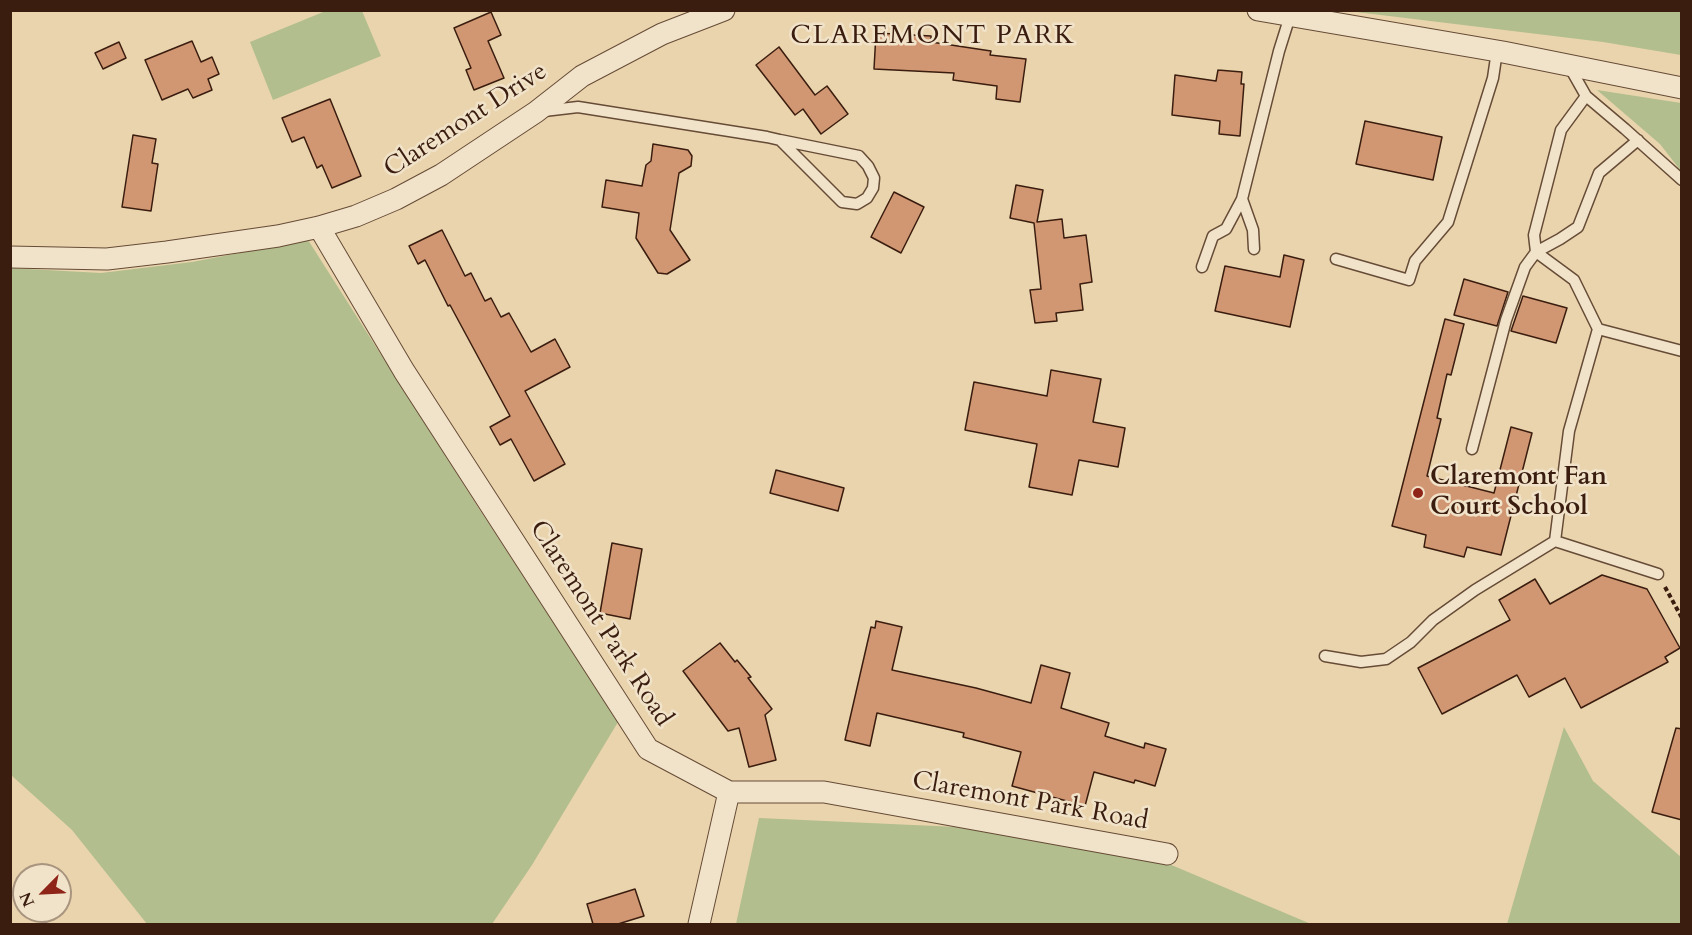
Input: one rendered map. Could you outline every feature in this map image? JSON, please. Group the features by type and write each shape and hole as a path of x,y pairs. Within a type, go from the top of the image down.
{"street":[{"name":"Claremont Drive","path":"10,258 107,259 278,236 356,216 396,199 441,175 536,112 582,76 662,34 724,10"},
{"path":"1258,10 1497,51 1682,88"},
{"name":"Claremont Park Road","path":"319,227 404,371 648,749 729,792 824,792 1167,854"},
{"path":"699,924 729,792"}],"lane":[{"path":"1202,267 1213,236 1226,229 1242,199 1290,16"},
{"path":"1335,259 1410,280 1414,261 1448,222 1493,78 1497,51"},
{"path":"1569,65 1586,96 1682,180"},
{"path":"1555,541 1569,431 1591,346 1598,328 1574,280 1536,252 1534,235 1561,130 1586,96"},
{"path":"536,112 578,107 780,140 859,156 868,166 874,178 873,188 867,198 857,204 842,202 780,140"},
{"path":"1472,449 1506,320 1525,267 1536,252 1578,227 1599,173 1638,140"},
{"path":"1242,199 1253,230 1254,249"},
{"path":"1598,328 1682,351"},
{"path":"1325,656 1361,662 1386,659 1411,642 1433,620 1475,590 1555,541 1658,574"}],"path":[{"path":"1658,574 1682,618"}],"green space":[{"path":"328,10 362,11 381,56 273,100 250,42"},
{"path":"1348,11 1681,11 1681,55 1603,42"},
{"path":"1597,90 1681,103 1681,171 1660,144"},
{"path":"308,240 618,722 532,865 492,924 147,924 72,830 11,775 10,268 101,273 192,262"},
{"path":"1564,727 1593,781 1681,857 1681,924 1507,924"},
{"path":"759,818 957,827 1162,861 1311,924 736,924"}],"building":[{"path":"491,12 501,35 488,41 504,78 474,90 466,70 471,68 454,28"},
{"path":"876,33 931,36 931,42 991,51 990,55 1026,59 1020,102 996,99 997,86 953,80 954,73 874,69"},
{"path":"192,41 201,62 212,57 219,74 208,79 212,90 193,98 188,89 162,100 145,60"},
{"path":"119,42 126,58 103,69 95,53"},
{"path":"779,47 815,95 827,86 848,114 821,134 803,109 795,115 756,65"},
{"path":"1218,70 1242,72 1241,84 1244,84 1240,136 1219,134 1220,121 1172,115 1175,75 1216,81"},
{"path":"330,99 361,176 332,188 322,165 317,168 304,137 292,142 282,118"},
{"path":"1365,121 1442,137 1433,180 1356,164"},
{"path":"133,135 156,139 152,163 158,164 151,211 122,207"},
{"path":"653,144 688,150 692,156 691,166 679,173 670,230 690,260 667,274 658,273 636,238 639,213 602,207 606,180 642,186 646,165 651,161"},
{"path":"1016,185 1043,190 1037,222 1062,219 1064,238 1086,235 1092,282 1080,284 1083,310 1056,313 1057,321 1035,323 1030,290 1041,289 1034,223 1010,218"},
{"path":"894,192 924,207 901,253 871,237"},
{"path":"442,230 465,276 471,273 485,301 491,298 501,317 509,313 531,352 555,339 570,367 525,391 565,464 534,481 511,439 500,445 490,427 510,416 450,305 448,306 425,260 418,264 409,246"},
{"path":"1284,255 1304,260 1290,327 1215,311 1225,266 1280,277"},
{"path":"1464,279 1508,292 1497,326 1454,315"},
{"path":"1523,296 1567,308 1556,343 1511,331"},
{"path":"1445,319 1464,324 1451,375 1447,374 1437,418 1441,419 1427,476 1494,493 1511,427 1532,433 1501,555 1467,547 1464,557 1424,547 1426,535 1392,526"},
{"path":"1051,370 1101,379 1093,422 1125,428 1118,467 1079,460 1072,495 1029,487 1037,444 965,430 974,382 1047,396"},
{"path":"776,470 844,488 838,511 770,493"},
{"path":"612,543 642,549 630,619 600,613"},
{"path":"1602,575 1647,589 1680,648 1665,657 1668,662 1581,708 1565,678 1529,697 1517,675 1442,714 1418,668 1510,620 1499,600 1535,579 1550,604"},
{"path":"876,621 902,627 892,670 976,688 1031,703 1041,665 1070,673 1061,708 1109,723 1105,736 1144,748 1145,743 1166,749 1155,786 1094,772 1085,806 1012,786 1021,752 963,737 964,733 877,713 870,746 845,740 871,627 875,628"},
{"path":"720,643 751,677 748,678 772,709 765,715 776,760 749,767 739,728 728,731 683,671"},
{"path":"1676,728 1682,729 1682,820 1652,812"},
{"path":"635,889 644,916 618,924 593,924 587,904"}],"place":[{"name":"Claremont Fan Court School","path":"1418,493"}],"district":[{"name":"CLAREMONT PARK","path":"933,37"}]}
